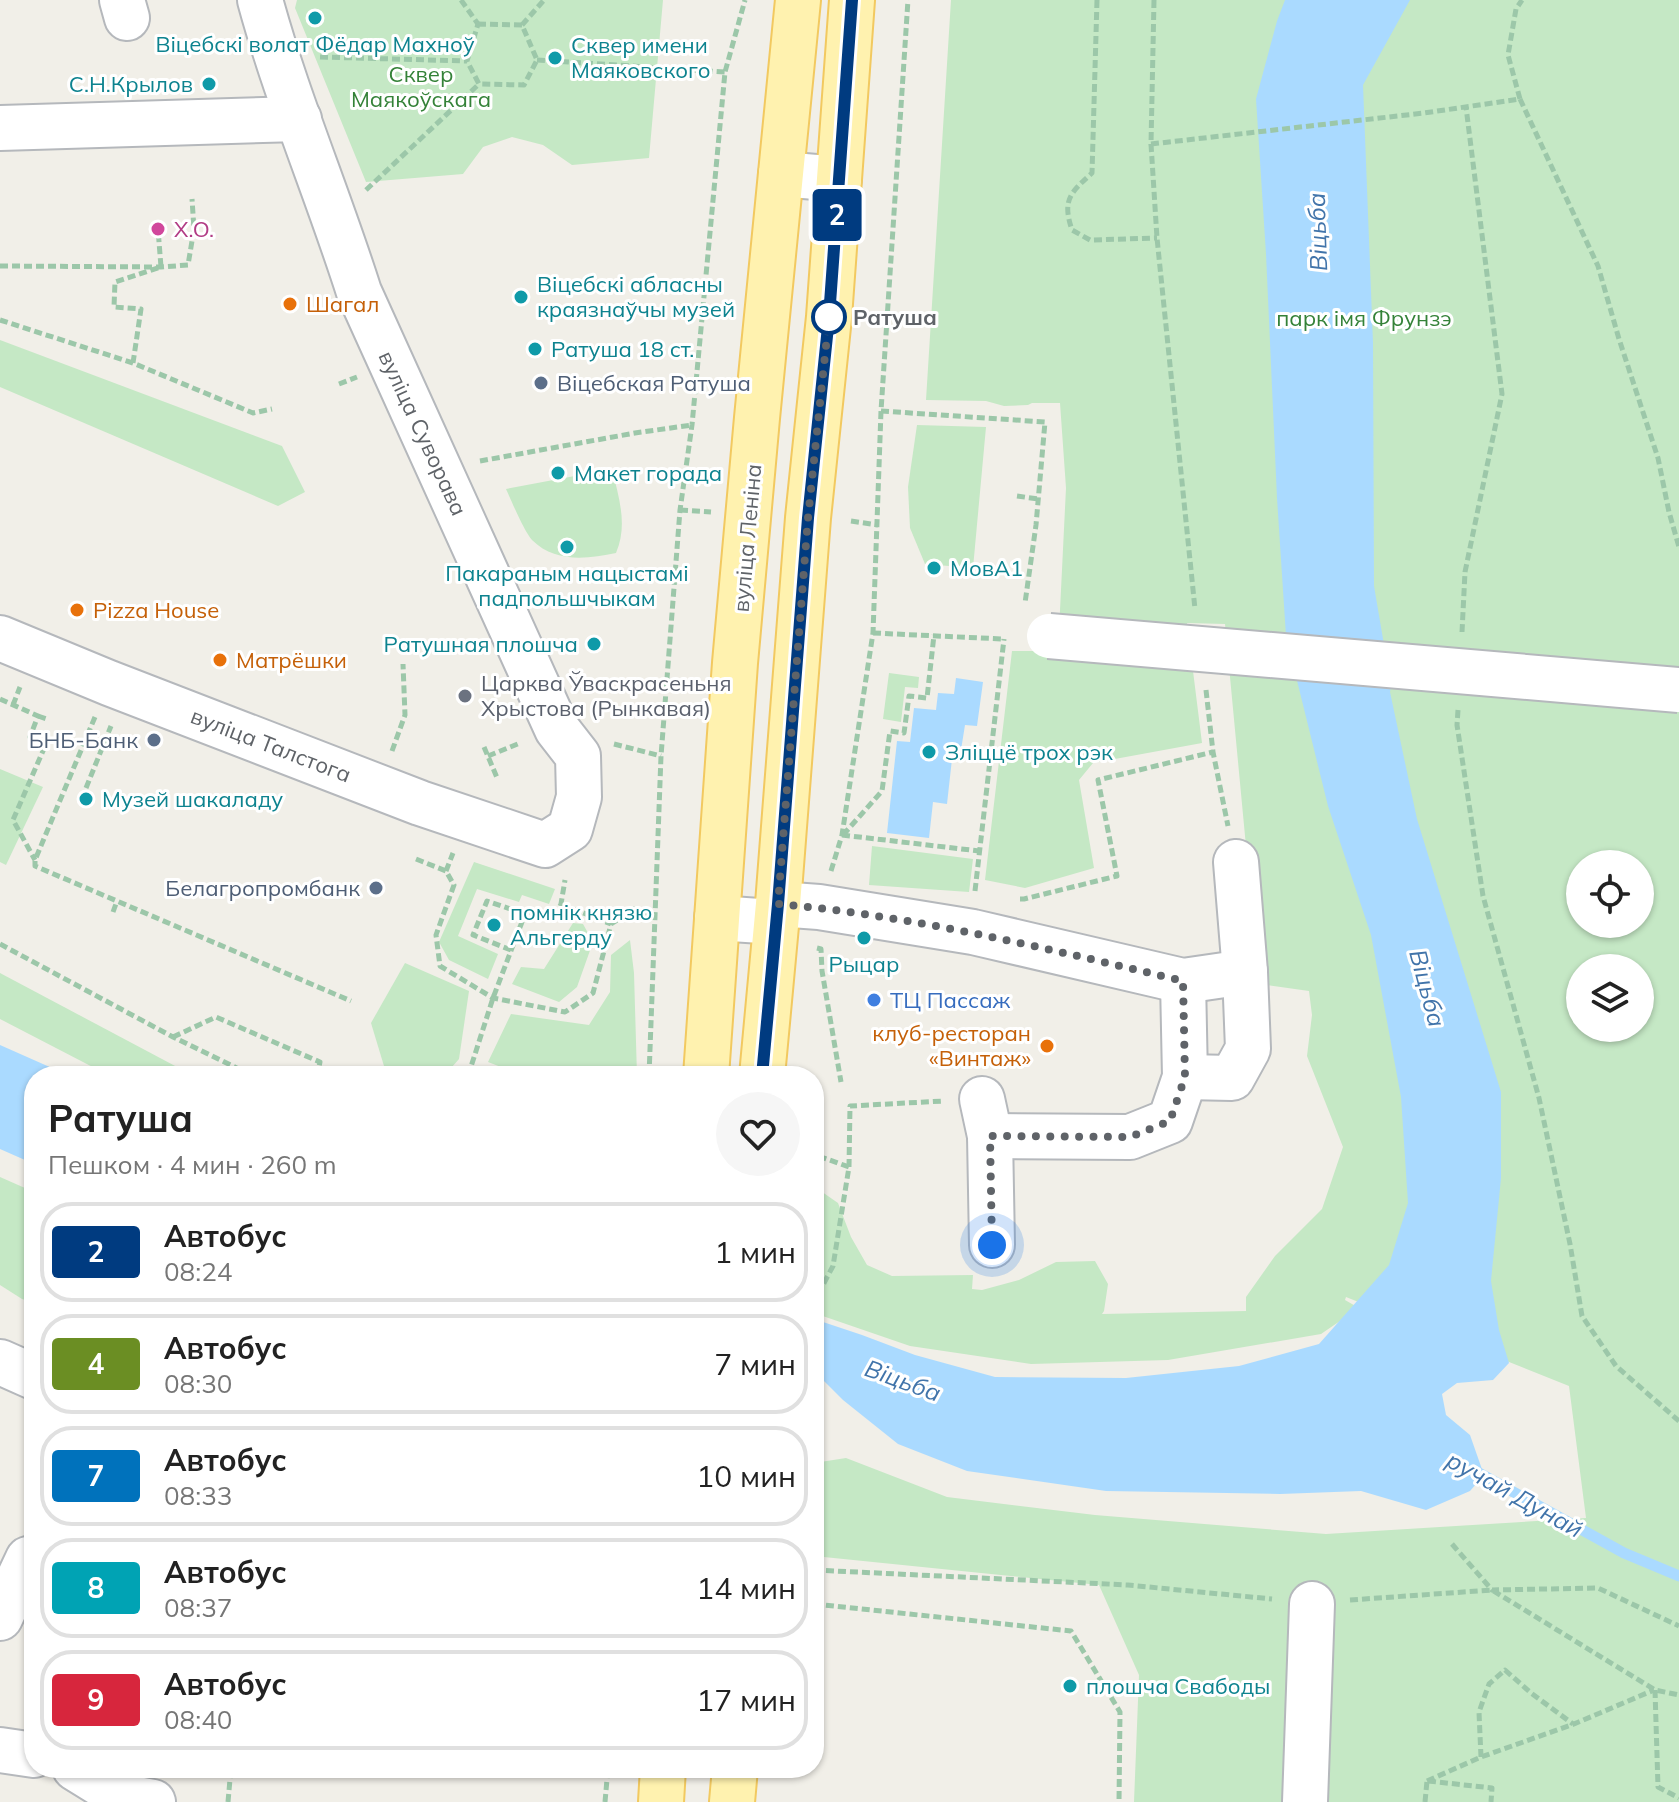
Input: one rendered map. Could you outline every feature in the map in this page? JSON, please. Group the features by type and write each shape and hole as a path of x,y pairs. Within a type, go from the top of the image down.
{"main road":[{"name":"вуліца Леніна","path":"707,1066 735,663 798,0"},
{"path":"764,1066 791,911 808,518 829,317 852,0"},
{"path":"661,1802 662,1778"},
{"path":"732,1802 734,1778"}],"street":[{"name":"вуліца Суворава","path":"260,0 275,56 359,292 557,729 578,756 579,797 557,837"},
{"path":"0,128 299,119"},
{"path":"781,174 839,179"},
{"path":"1049,636 1679,690"},
{"name":"вуліца Талстога","path":"0,638 420,803 557,837"},
{"path":"1185,1077 1232,1078 1248,1049 1236,862"},
{"path":"717,918 791,911 973,932 1183,981 1245,972"},
{"path":"992,1245 986,1117 1130,1137 1170,1121 1185,1077 1183,981"},
{"path":"0,1362 24,1373"},
{"path":"0,1618 24,1567"},
{"path":"1305,1802 1312,1604"},
{"path":"0,1750 24,1754"},
{"path":"91,1778 120,1796 153,1802"}],"path":[{"path":"461,0 478,24"},
{"path":"478,24 522,25 544,0"},
{"path":"649,1066 661,756 680,510 692,425 725,72 745,0"},
{"path":"842,835 873,633 881,411 908,0"},
{"path":"1097,0 1092,173 1072,191 1066,213 1072,230 1090,240 1157,238"},
{"path":"1154,0 1151,144 1157,238 1196,618"},
{"path":"1522,0 1516,9 1508,55 1520,99 1598,266 1658,458 1679,547"},
{"path":"478,24 467,61 479,84"},
{"path":"522,25 537,60"},
{"path":"275,56 467,61"},
{"path":"537,60 725,72"},
{"path":"336,221 479,84 524,85 537,60"},
{"path":"1151,144 1520,99"},
{"path":"1462,634 1465,572 1502,394 1466,107"},
{"path":"0,266 188,265 194,229 192,199"},
{"path":"158,229 161,267"},
{"path":"133,363 141,309 114,307 115,282 161,267"},
{"path":"0,320 133,363 253,413 272,409"},
{"path":"881,411 1045,422 1028,574"},
{"path":"439,469 692,425"},
{"path":"1017,496 1038,499"},
{"path":"680,510 718,512"},
{"path":"851,521 878,525"},
{"path":"873,633 1004,639 1021,634 1049,636"},
{"path":"841,1082 821,949 808,948 791,911 842,835 882,791 890,731 904,733 909,696 927,698 934,635"},
{"path":"987,893 974,891 1004,639"},
{"path":"381,787 405,715 403,664"},
{"path":"1205,676 1213,752 1236,862"},
{"path":"86,788 118,686"},
{"path":"118,686 35,860 35,866 52,870 351,1001"},
{"path":"0,699 47,719"},
{"path":"1458,710 1457,725 1483,896 1539,1098 1582,1316 1616,1366 1679,1421"},
{"path":"35,860 13,820 46,744 30,737 38,716"},
{"path":"484,747 498,780"},
{"path":"1012,897 1024,899 1117,876 1098,780 1213,752"},
{"path":"842,835 979,851"},
{"path":"511,950 473,935 487,901 553,920 561,904 565,882 557,837"},
{"path":"416,859 446,871 454,885 436,935 440,966 493,998 565,1012 593,993 611,924 634,909 656,918"},
{"path":"113,912 117,901"},
{"path":"561,904 611,924"},
{"path":"471,1066 525,914"},
{"path":"0,944 232,1066"},
{"path":"173,1037 216,1017 320,1062 319,1066"},
{"path":"824,1283 833,1266 849,1167 850,1106 986,1117"},
{"path":"824,1158 849,1167"},
{"path":"1452,1544 1492,1590 1655,1690 1679,1695"},
{"path":"824,1570 1128,1585 1312,1604 1492,1590 1598,1588 1679,1626"},
{"path":"824,1605 1071,1631 1120,1712 1119,1802"},
{"path":"1481,1757 1479,1712 1489,1684 1505,1670 1574,1724"},
{"path":"1427,1781 1655,1690"},
{"path":"1655,1690 1658,1787 1679,1798"},
{"path":"228,1802 230,1778"},
{"path":"605,1802 607,1778"},
{"path":"1425,1802 1427,1781"},
{"path":"1427,1781 1492,1788 1491,1802"}],"green space":[{"name":"Сквер Маякоўскага","path":"297,0 663,0 649,158 572,165 543,145 512,137 483,147 463,174 366,182 295,8"},
{"name":"парк імя Фрунзэ","path":"951,0 1679,0 1679,1802 1134,1802 1139,1675 1099,1585 824,1557 824,1461 846,1458 947,1497 1095,1515 1326,1534 1586,1518 1569,1386 1346,1297 1345,1300 1359,1308 1321,1334 1168,1360 1031,1364 910,1346 824,1316 824,1193 838,1203 851,1237 867,1265 892,1276 973,1275 972,1289 982,1290 1019,1280 1056,1262 1095,1261 1108,1284 1102,1314 1246,1311 1246,1297 1275,1256 1322,1209 1343,1147 1307,1056 1312,1015 1309,991 1259,984 1225,624 1187,623 1202,743 1093,763 1079,780 1094,868 1025,888 985,880 1012,651 1058,651 1066,488 1060,403 1004,406 986,401 926,400"},
{"path":"0,340 282,446 305,492 278,506 0,387"},
{"path":"917,425 986,427 973,568 925,564 910,528 908,487"},
{"path":"612,469 621,511 620,543 616,553 583,558 551,553 532,540 506,489"},
{"path":"889,673 919,677 918,688 905,687 901,722 883,719"},
{"path":"0,769 43,787 6,865 0,862"},
{"path":"872,846 973,859 969,892 869,885"},
{"path":"474,862 555,889 549,904 522,895 519,902 477,889 458,936 498,954 488,979 449,960 439,942"},
{"path":"573,923 583,924 593,942 577,987 559,1002 512,984 521,967 544,969"},
{"path":"630,940 637,1066 498,1066 488,1062 511,1014 589,1025 610,992 611,955"},
{"path":"405,963 469,991 459,1059 453,1066 384,1066 371,1023"},
{"path":"0,973 175,1066 91,1066 0,1019"},
{"path":"0,1177 24,1188 24,1300 0,1285"}],"water":[{"name":"Віцьба","path":"1285,0 1410,0 1363,85 1373,343 1374,586 1390,692 1417,819 1501,1092 1501,1178 1491,1281 1499,1330 1509,1363 1493,1380 1457,1383 1442,1394 1446,1415 1470,1435 1484,1475 1470,1491 1426,1510 1361,1491 1280,1494 1106,1491 967,1471 898,1444 824,1381 824,1322 915,1355 995,1377 1126,1378 1239,1366 1319,1344 1389,1265 1408,1203 1401,1097 1371,935 1328,806 1286,636 1256,99"},
{"path":"956,678 983,682 977,726 965,725 961,750 953,750 947,804 933,802 929,838 887,833 897,741 910,742 914,708 936,710 938,693 954,694"},
{"path":"0,1045 47,1066 24,1066 24,1160 0,1149"}],"waterway":[{"name":"ручай Дунай","path":"1470,1468 1624,1553 1679,1576"}],"bus line":[{"name":"2","path":"763,1066 808,518 829,317 852,0"}],"place":[{"name":"Віцебскі волат Фёдар Махноў","path":"315,18"},
{"name":"Сквер имени Маяковского","path":"555,58"},
{"name":"С.Н.Крылов","path":"209,84"},
{"name":"X.O.","path":"158,229"},
{"name":"Віцебскі абласны краязнаўчы музей","path":"521,297"},
{"name":"Шагал","path":"290,304"},
{"name":"Ратуша","path":"829,317"},
{"name":"Ратуша 18 ст.","path":"535,349"},
{"name":"Віцебская Ратуша","path":"541,383"},
{"name":"Макет горада","path":"558,473"},
{"name":"Пакараным нацыстамі падпольшчыкам","path":"567,547"},
{"name":"МовА1","path":"934,568"},
{"name":"Pizza House","path":"77,610"},
{"name":"Ратушная плошча","path":"594,644"},
{"name":"Матрёшки","path":"220,660"},
{"name":"Царква Ўваскрасеньня Хрыстова (Рынкавая)","path":"465,696"},
{"name":"БНБ-Банк","path":"154,740"},
{"name":"Зліццё трох рэк","path":"929,752"},
{"name":"Музей шакаладу","path":"86,799"},
{"name":"Белагропромбанк","path":"376,888"},
{"name":"помнік князю Альгерду","path":"494,925"},
{"name":"Рыцар","path":"864,938"},
{"name":"ТЦ Пассаж","path":"874,1000"},
{"name":"клуб-ресторан «Винтаж»","path":"1047,1046"},
{"name":"плошча Свабоды","path":"1070,1686"}],"route":[{"path":"829,317 808,518 778,904 819,907 973,932 1183,981 1185,1077 1170,1121 1130,1137 990,1136 992,1245"}]}
